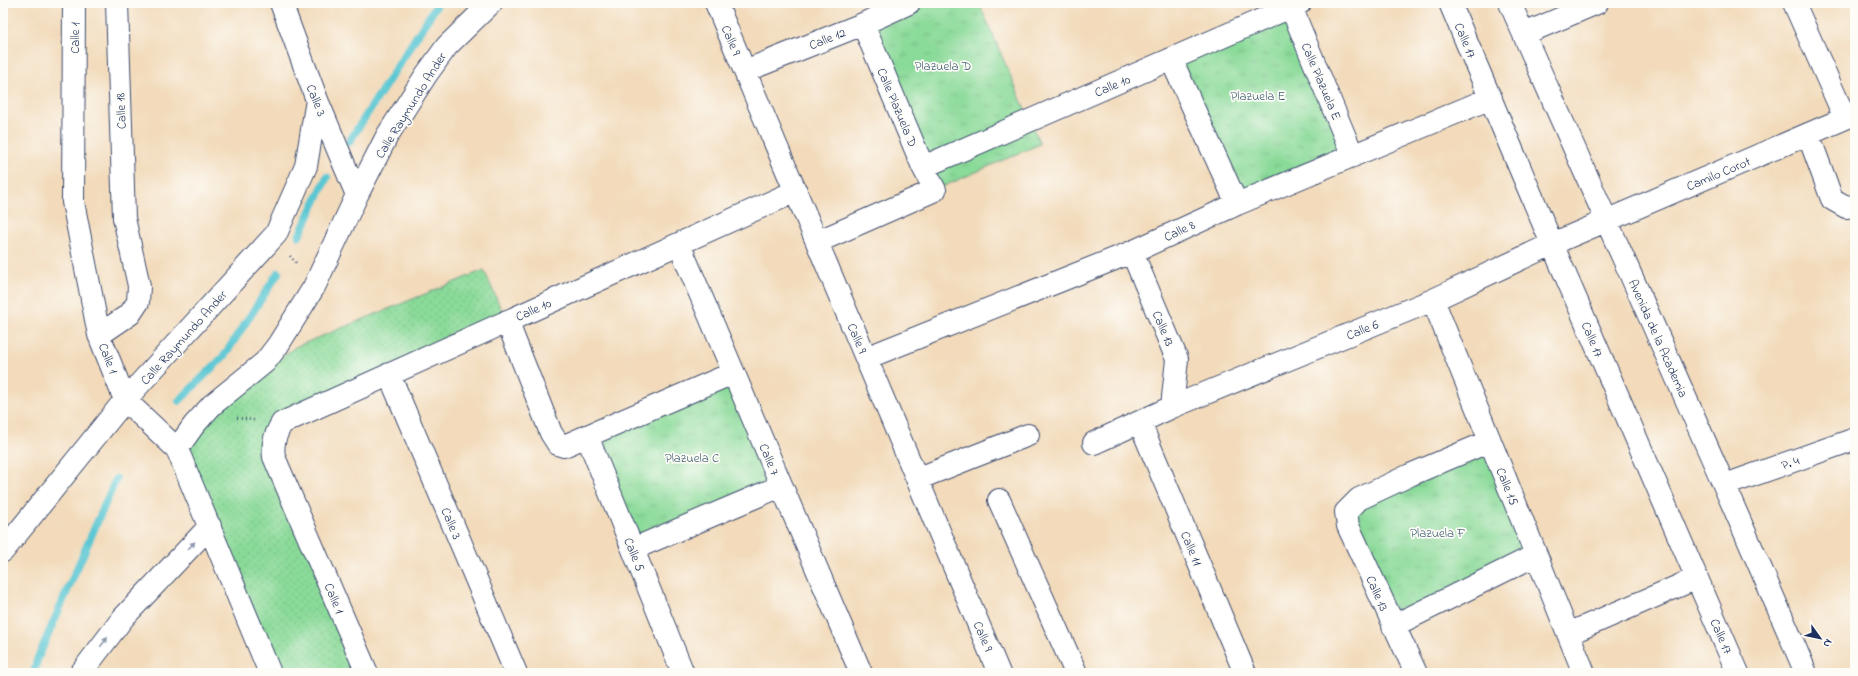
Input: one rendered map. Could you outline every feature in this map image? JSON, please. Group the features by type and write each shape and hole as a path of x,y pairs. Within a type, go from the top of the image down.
{"street":[{"name":"Calle 1","path":"74,3 73,202 99,335 125,400 177,449 270,673"},
{"name":"Calle 18","path":"99,335 130,314 138,302 139,286 124,218 117,3"},
{"name":"Calle 3","path":"281,3 317,100 356,195"},
{"name":"Calle Raymundo Ander","path":"177,449 212,405 265,362 278,345 314,287 356,195 387,136 426,75 447,46 491,3"},
{"name":"Calle 9","path":"716,3 999,673"},
{"name":"Calle 12","path":"745,71 863,24 909,3"},
{"name":"Calle 17","path":"1450,3 1552,244 1738,673"},
{"name":"Avenida de la Academia","path":"1510,3 1606,221 1725,484 1806,673"},
{"path":"1524,34 1597,3"},
{"path":"1794,3 1850,116"},
{"name":"Calle 10","path":"923,167 1295,5"},
{"name":"Calle Plazuela E","path":"1295,5 1353,156"},
{"name":"Calle Plazuela D","path":"817,242 935,190 923,167 863,24"},
{"path":"1171,59 1238,204"},
{"name":"Calle 8","path":"866,358 1132,252 1238,204 1491,98"},
{"name":"Calle Raymundo Ander","path":"3,551 125,400 276,234 306,166 317,100"},
{"name":"Camilo Corot","path":"1629,212 1850,116"},
{"path":"1808,134 1832,199 1846,207 1855,206"},
{"name":"Calle 10","path":"279,428 389,374 796,191"},
{"name":"Calle 6","path":"1094,443 1172,407 1433,300 1552,244 1629,212"},
{"name":"Calle 7","path":"679,244 861,673"},
{"name":"Calle 13","path":"1132,252 1177,359 1172,407"},
{"name":"Calle 15","path":"1433,300 1584,673"},
{"path":"507,321 550,433 554,440 564,446 733,373"},
{"name":"Calle 3","path":"389,374 516,673"},
{"name":"Calle 11","path":"1140,423 1245,673"},
{"name":"Calle 1","path":"279,428 272,445 274,457 367,673"},
{"name":"Calle 5","path":"587,436 683,673"},
{"path":"917,479 1028,436"},
{"name":"P. 4","path":"1725,484 1855,439"},
{"name":"Calle 13","path":"1416,673 1348,526 1346,512 1359,499 1410,475 1490,441"},
{"path":"633,549 781,486"},
{"path":"999,500 1076,673"},
{"path":"81,673 123,618 210,526"},
{"path":"1393,626 1536,555"},
{"path":"1568,634 1697,578"}],"path":[{"path":"289,254 301,269"},
{"path":"203,415 279,428"}],"green space":[{"name":"Plazuela D","path":"909,3 979,3 1040,144 935,190 863,24"},
{"name":"Plazuela E","path":"1291,7 1353,156 1237,204 1171,59"},
{"path":"484,270 505,318 288,410 269,450 364,673 276,673 183,449 213,412 295,347"},
{"name":"Plazuela C","path":"733,373 781,486 633,549 587,436"},
{"name":"Plazuela F","path":"1490,441 1536,555 1393,626 1346,512"}],"waterway":[{"path":"349,142 438,3"},
{"path":"299,236 327,177"},
{"path":"179,401 224,356 278,273"},
{"path":"34,673 37,660 116,479"}]}
